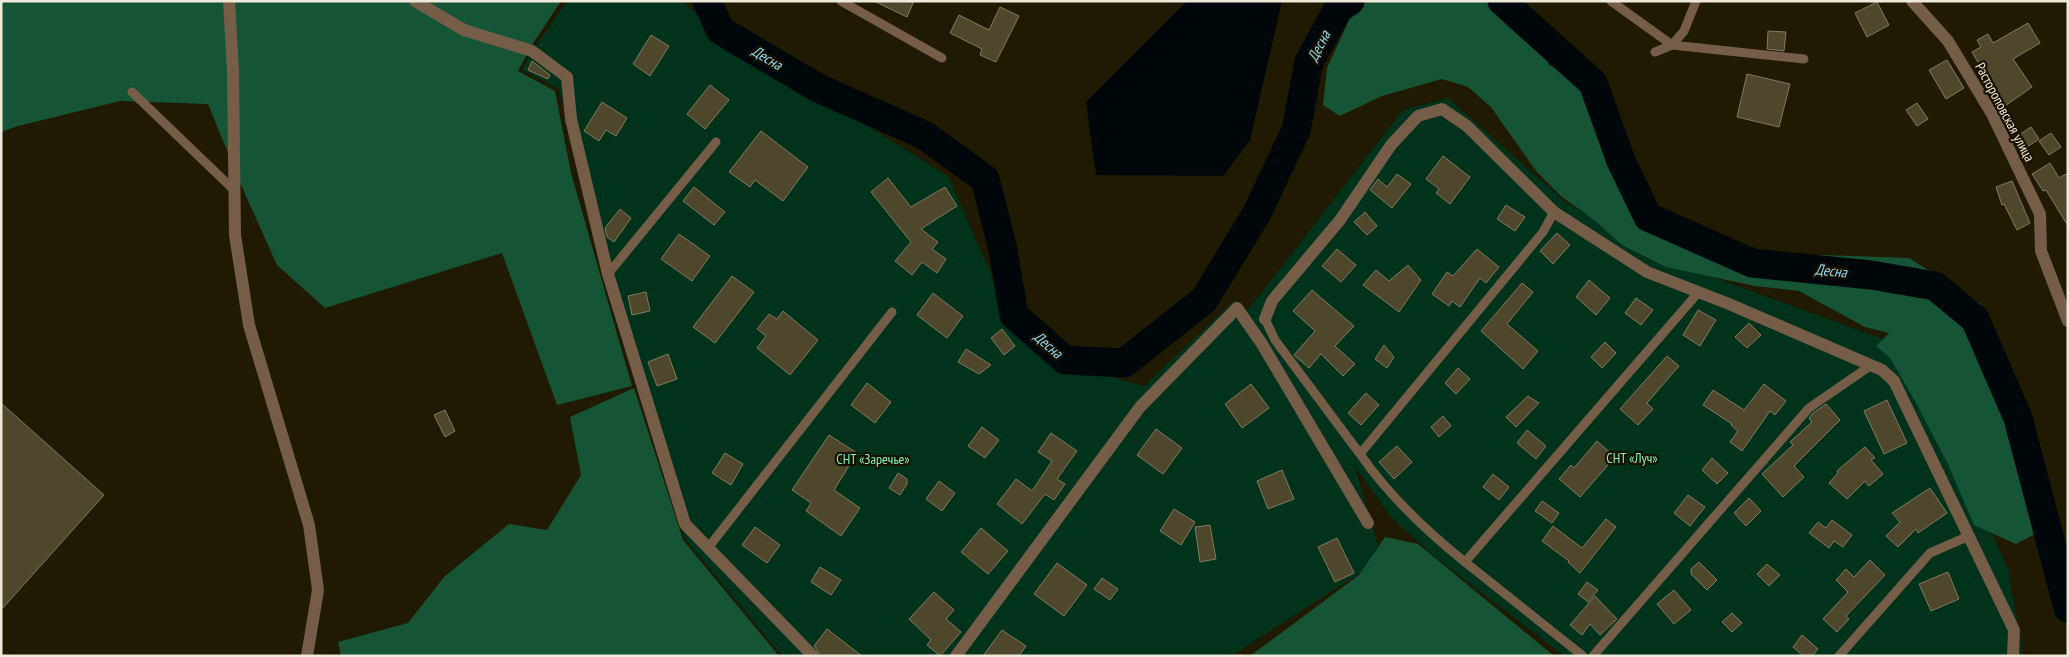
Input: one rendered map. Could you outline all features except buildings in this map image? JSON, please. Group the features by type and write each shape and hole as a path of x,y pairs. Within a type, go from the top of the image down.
{"street":[{"path":"229,1 233,70 235,235 249,325 309,525 318,590 307,656"},
{"path":"415,1 464,30 532,50 567,77 571,119 608,274 685,524 813,656"},
{"name":"Растороповская улица","path":"1912,1 1948,41 1992,114 2040,214 2041,251 2068,321"},
{"path":"1265,319 1272,301 1340,220 1391,145 1418,116 1442,109 1467,126 1554,212 1647,272 1697,294 1729,304 1882,370 1894,381 2014,630 2013,656"},
{"path":"956,656 1140,407 1237,308 1262,344 1368,523"}],"lane":[{"path":"841,1 942,58"},
{"path":"1611,1 1672,44 1804,59"},
{"path":"1655,52 1672,44 1684,32 1696,1"},
{"path":"132,92 234,190"},
{"path":"608,274 716,142"},
{"path":"1360,454 1543,232 1554,212"},
{"path":"1464,562 1697,294"},
{"path":"708,548 892,312"},
{"path":"1265,319 1275,340 1382,485 1432,535 1583,656"},
{"path":"1593,656 1809,408 1870,366"},
{"path":"1839,656 1930,553 1969,536"}],"green space":[{"path":"1,1 561,1 530,48 518,71 555,91 571,173 632,386 557,405 502,253 325,308 277,265 208,104 120,101 18,126 1,132"},
{"path":"567,1 682,1 724,37 948,176 1010,317 1063,363 1144,386 1235,300 1248,310 1403,110 1448,98 1565,202 1680,265 1910,349 2008,569 2023,656 1564,656 1435,557 1391,517 1354,465 1382,559 1231,656 782,656 685,539 595,234 559,89 522,70 532,51"},
{"path":"1367,1 1500,1 1534,24 1549,40 1543,52 1549,65 1569,74 1594,97 1617,171 1668,232 1712,252 1759,267 1822,255 1909,258 1981,304 2027,425 2053,512 2035,534 2016,544 1974,525 1948,464 1916,403 1890,358 1876,346 1889,333 1865,327 1799,291 1755,286 1666,267 1622,245 1593,219 1562,197 1536,171 1491,107 1468,87 1442,79 1382,96 1340,116 1323,105 1327,68 1350,18"},
{"path":"634,388 683,540 779,656 341,656 338,642 408,623 444,577 509,524 547,530 581,475 570,417"},
{"path":"1385,537 1418,544 1554,656 1250,656 1359,575"}],"shaded area":[{"path":"1187,1 1282,1 1250,140 1223,176 1096,175 1086,102"}],"waterway":[{"name":"Десна","path":"707,1 720,30 818,88 924,135 985,179 1002,245 1014,315 1065,360 1124,363 1204,300 1257,213 1296,130 1309,62 1338,9 1350,1"},
{"name":"Десна","path":"1502,1 1593,83 1621,161 1648,217 1752,263 1871,275 1935,286 1975,319 2018,418 2068,608"}],"park label":[{"name":"СНТ «Луч»","path":"1632,458"},
{"name":"СНТ «Заречье»","path":"873,459"}]}
